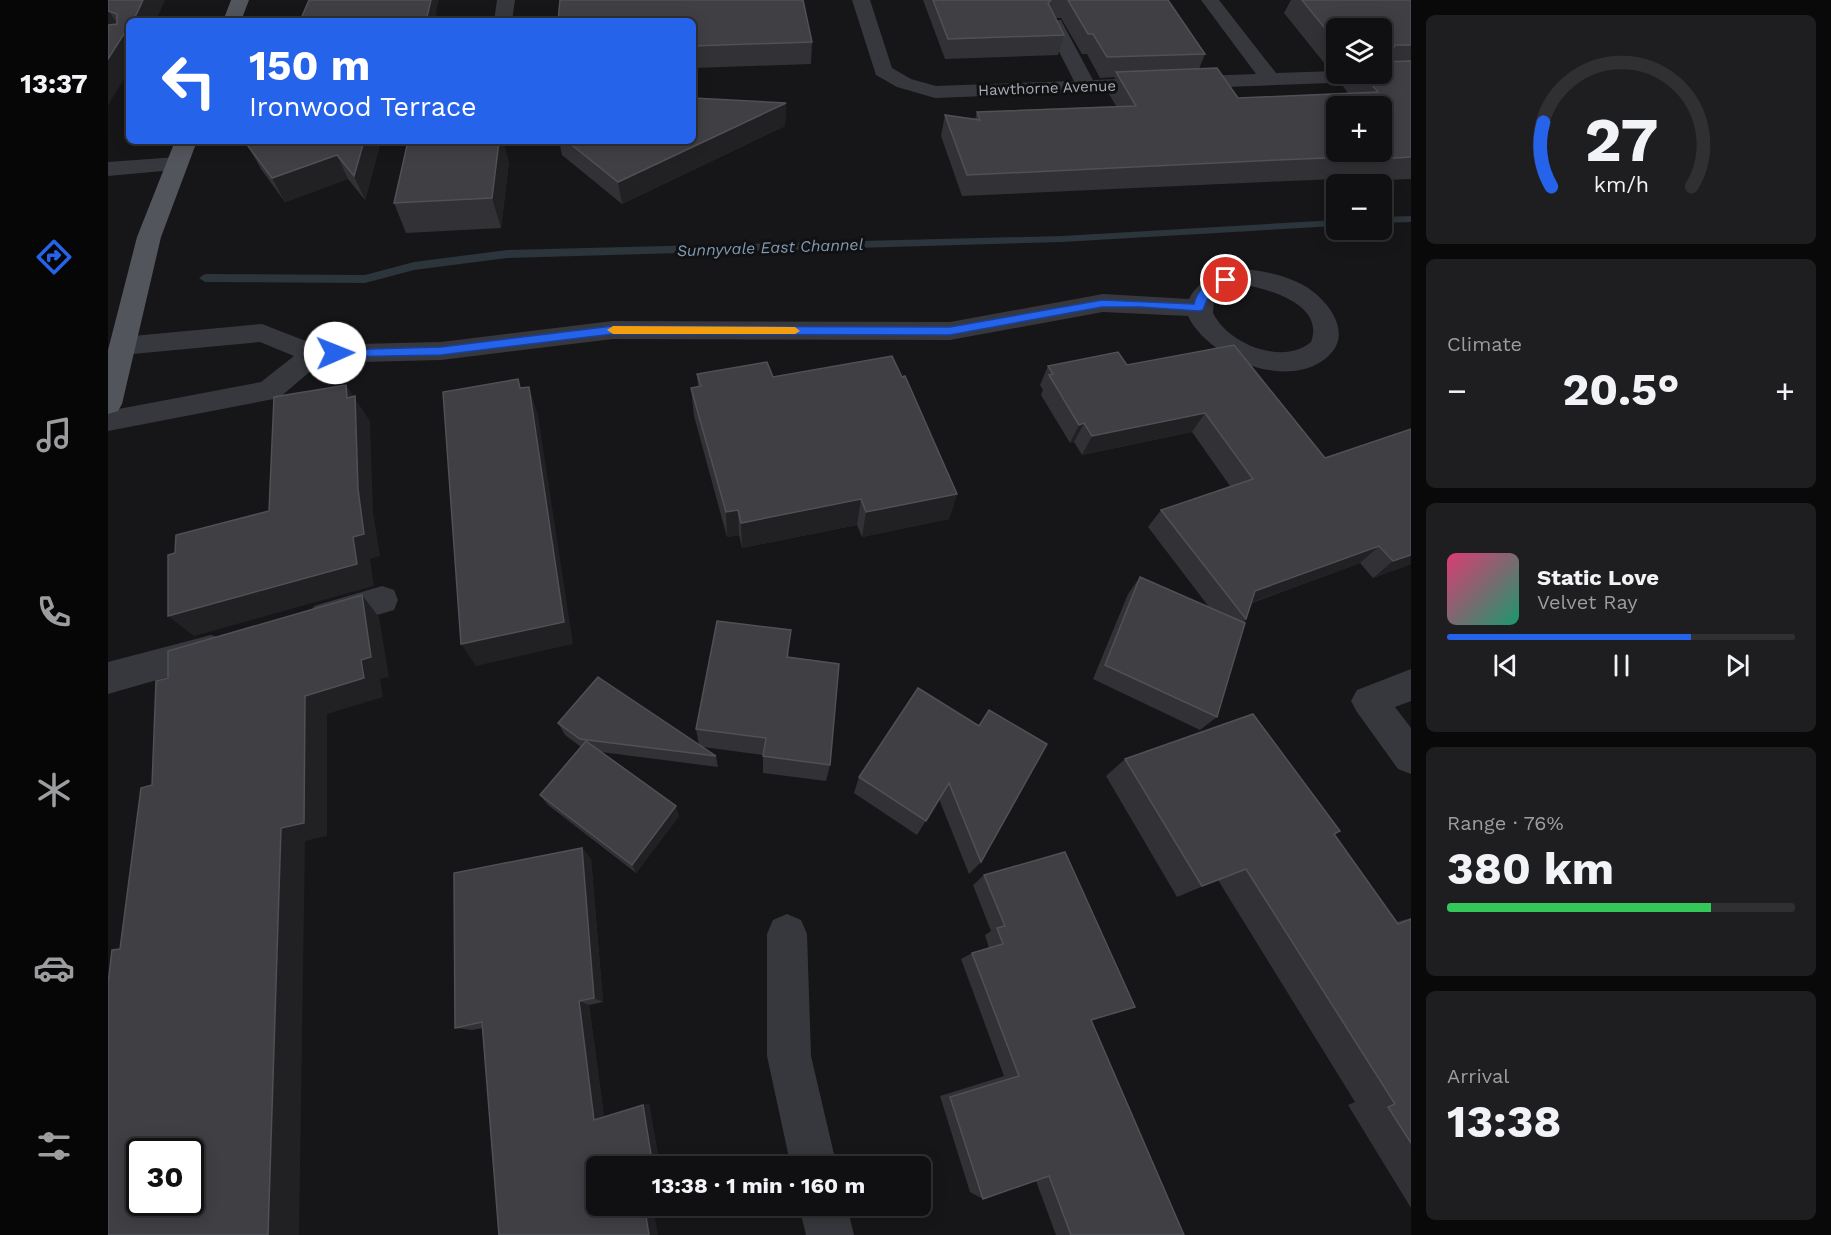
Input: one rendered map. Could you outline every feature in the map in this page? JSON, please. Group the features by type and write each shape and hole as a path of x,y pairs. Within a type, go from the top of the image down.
{"main road":[{"path":"233,18 240,0"},
{"path":"108,404 150,237 185,144"}],"street":[{"path":"503,18 506,0"},
{"name":"Hawthorne Avenue","path":"861,0 883,71 904,83 935,92 1411,74"},
{"path":"1210,0 1270,79"},
{"path":"1054,24 1087,87"},
{"path":"108,169 177,164"},
{"path":"1244,277 1264,279 1302,295 1317,307 1326,321 1328,335 1323,347 1311,356 1294,361 1273,361 1251,356 1230,347 1214,335 1203,321 1199,308 1202,295 1211,286 1226,280 1244,277"},
{"path":"122,346 262,333 314,354 441,351 613,330 950,331 1102,303 1140,303 1199,308"},
{"path":"108,422 269,391 314,354"},
{"path":"292,626 382,600"},
{"path":"108,678 236,643"},
{"path":"1411,685 1369,701 1411,757"},
{"path":"786,934 789,1056 812,1156"},
{"path":"825,1216 830,1235"}],"building":[{"path":"108,0 143,0 134,18 126,18 126,31 108,59 108,25 117,24 117,14 108,11"},
{"path":"309,0 431,0 427,18 301,18"},
{"path":"560,0 803,0 812,42 696,46 696,18 558,18"},
{"path":"933,0 1051,0 1048,3 1064,35 948,39"},
{"path":"1068,0 1168,0 1205,54 1107,57 1093,34 1088,34"},
{"path":"1302,0 1411,0 1411,45 1395,45 1392,50 1392,18 1326,18 1326,30"},
{"path":"1411,61 1411,157 1392,158 1392,96 1326,96 1326,158 967,175 945,115 980,120 977,112 1136,106 1116,72 1217,68 1238,98 1378,92 1371,84 1392,84 1392,62"},
{"path":"696,98 786,103 618,182 571,144 696,144"},
{"path":"248,144 363,144 354,176 337,155 272,178"},
{"path":"407,144 499,144 492,198 394,203"},
{"path":"1234,345 1325,458 1411,429 1411,555 1393,561 1379,546 1255,591 1246,619 1161,510 1253,479 1205,413 1092,436 1084,423 1079,425 1049,375 1053,374 1048,366 1118,352 1127,365"},
{"path":"892,356 902,377 905,376 957,494 866,512 861,499 741,523 738,510 726,512 691,388 701,386 697,374 767,362 773,377"},
{"path":"518,379 520,388 529,387 564,622 461,644 443,392"},
{"path":"346,385 347,398 355,396 358,489 364,534 353,537 357,564 168,616 168,555 175,553 176,535 269,511 274,397"},
{"path":"1140,577 1245,623 1217,717 1105,665"},
{"path":"362,595 371,657 361,660 364,678 305,696 304,823 281,828 268,1235 108,1235 108,984 112,950 120,949 141,788 152,785 156,681 168,678 168,651"},
{"path":"717,621 791,630 787,657 839,664 830,765 763,756 766,738 696,729"},
{"path":"598,677 716,756 580,739 558,723"},
{"path":"918,688 979,726 989,710 1047,744 981,862 949,783 926,821 859,777"},
{"path":"1253,714 1340,831 1334,834 1398,924 1411,919 1411,1143 1388,1107 1395,1104 1246,869 1202,886 1125,759"},
{"path":"586,741 676,806 632,865 540,795"},
{"path":"582,848 594,998 579,1001 594,1120 643,1105 651,1156 586,1156 586,1216 646,1216 649,1235 499,1235 482,1022 455,1028 454,873"},
{"path":"1065,852 1135,1007 1091,1020 1184,1235 1071,1235 1049,1176 983,1199 950,1097 1019,1076 972,953 1003,944 997,928 1005,926 984,875"}],"waterway":[{"name":"Sunnyvale East Channel","path":"1392,220 1411,219"},
{"name":"Sunnyvale East Channel","path":"205,278 365,279 414,266 507,254 1062,239 1326,224"}],"slow traffic":[{"path":"613,330 795,331"}],"route":[{"path":"335,353 441,351 613,330 950,331 1102,303 1140,303 1199,308 1202,295 1211,286 1226,280"}]}
